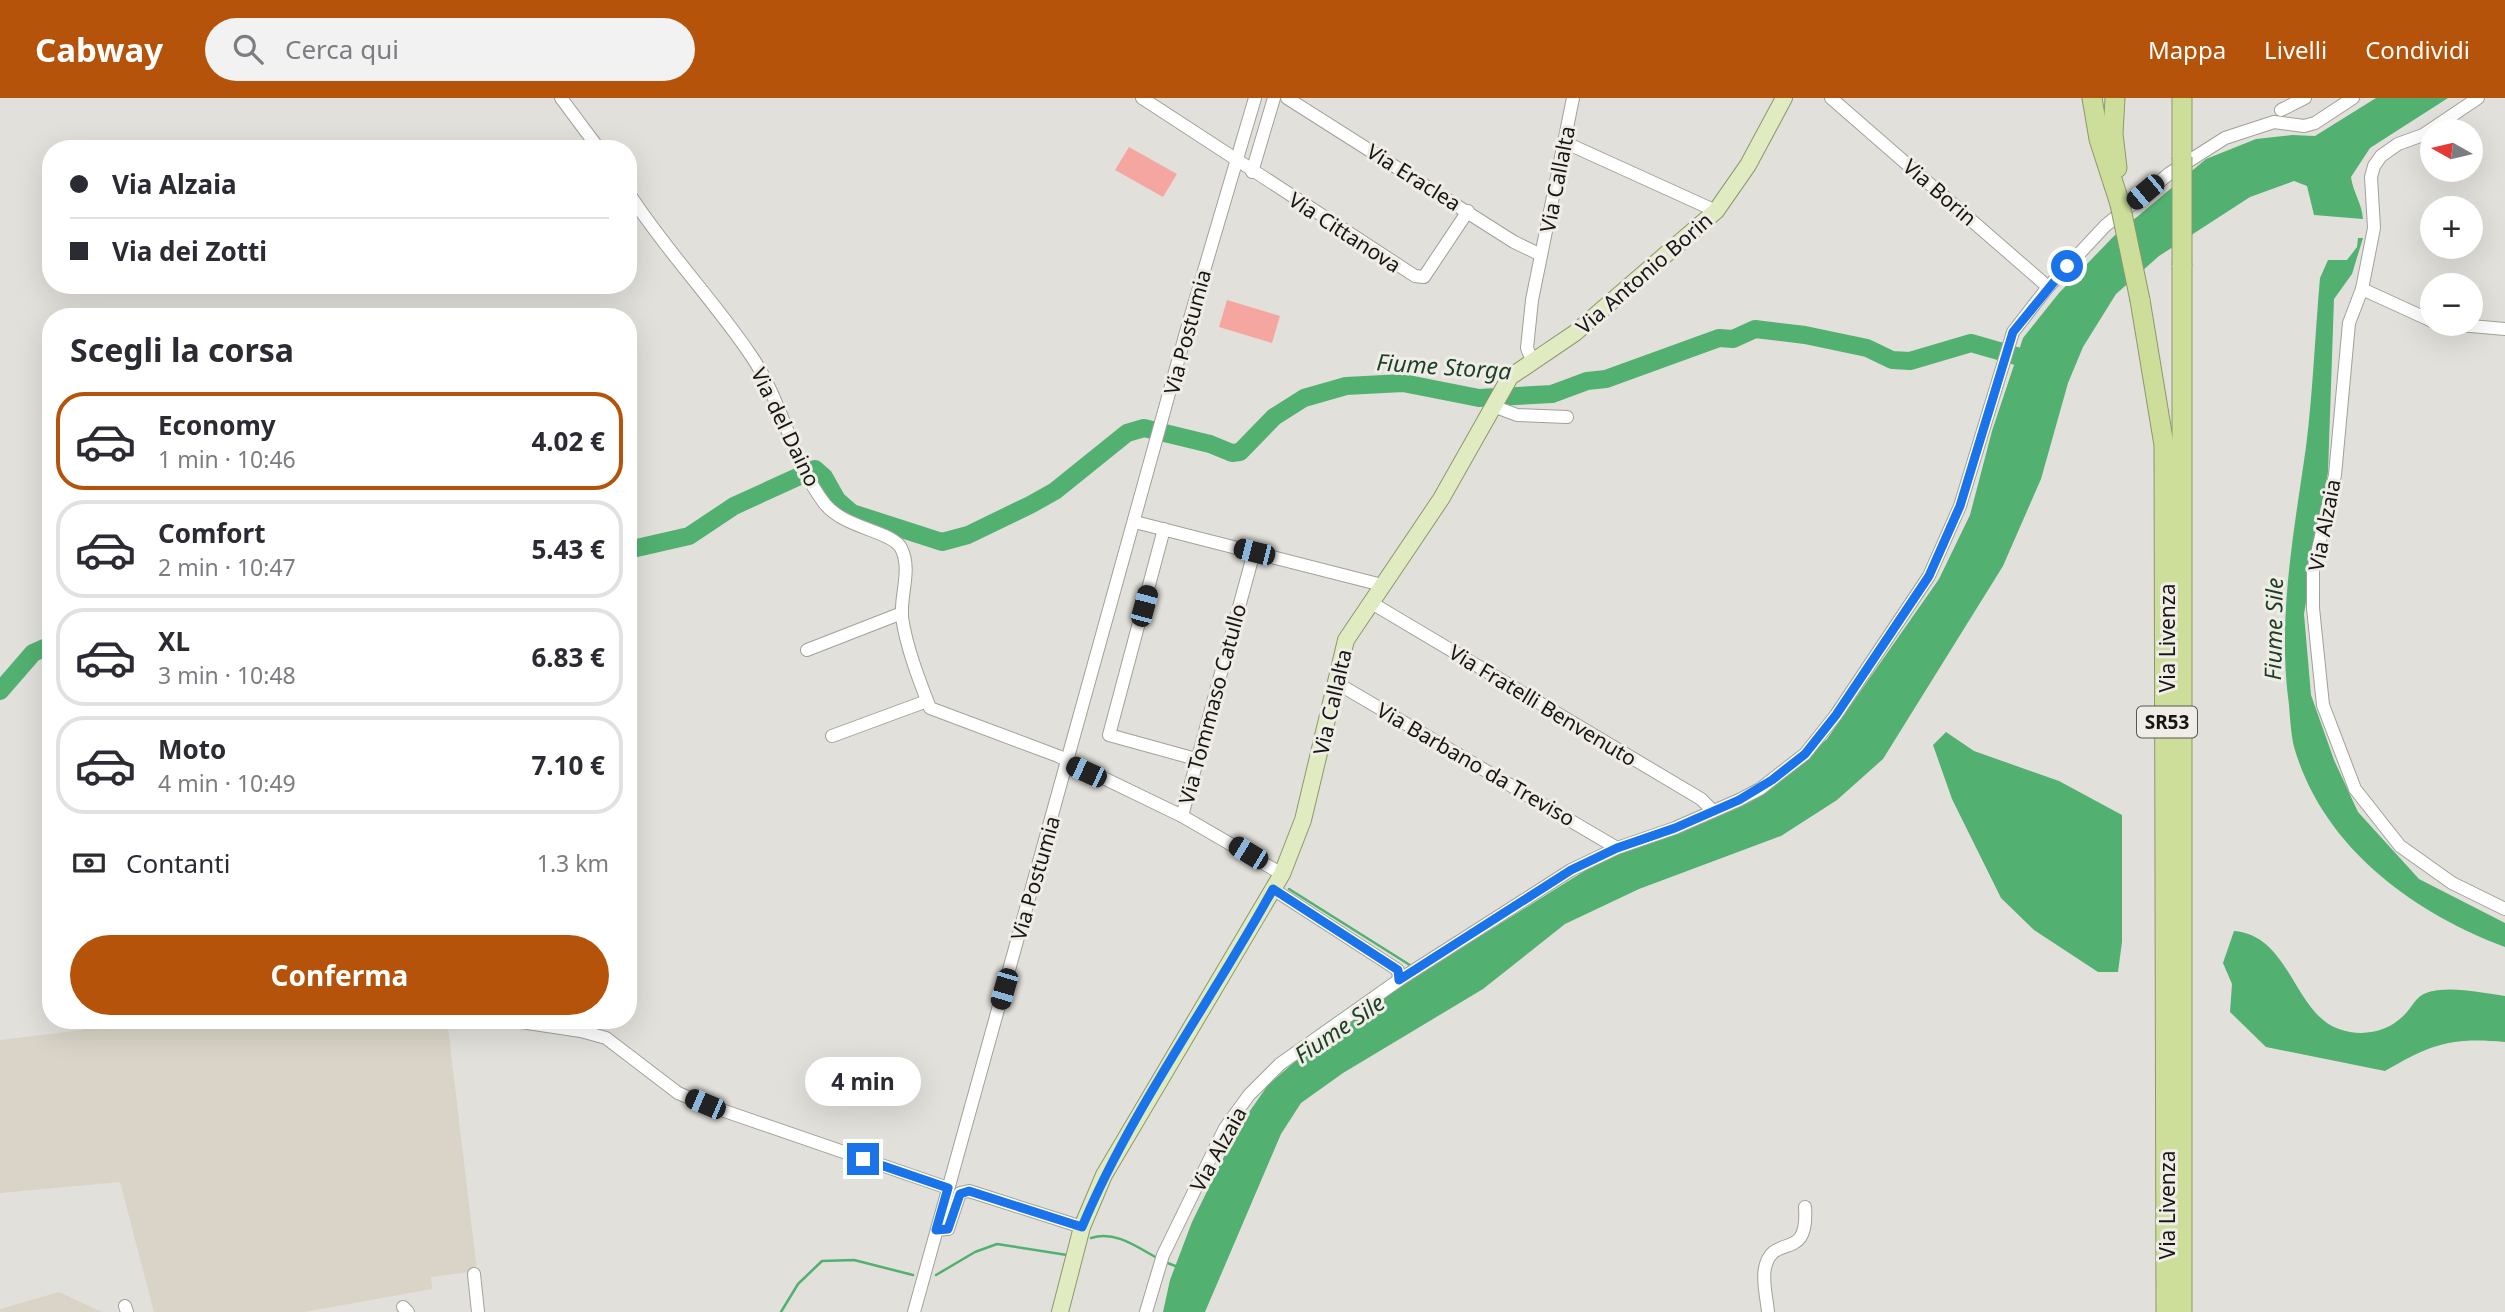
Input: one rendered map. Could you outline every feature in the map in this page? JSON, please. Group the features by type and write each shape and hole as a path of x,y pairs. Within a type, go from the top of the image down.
{"highway":[{"path":"2081,98 2092,131 2099,139"},
{"name":"Via Livenza","path":"2092,98 2099,139 2120,204 2156,382 2164,445 2167,580 2166,1312"},
{"path":"2115,98 2113,135 2120,204"},
{"name":"Via Livenza","path":"2182,1312 2183,104"}],"main road":[{"name":"Via Antonio Borin","path":"1532,361 1576,333 1716,211 1748,165 1784,98"},
{"name":"Via Callalta","path":"1060,1312 1082,1227 1104,1175 1132,1124 1236,956 1282,874 1306,810 1346,640 1441,499 1507,383 1517,370 1532,361"}],"street":[{"path":"561,98 593,140"},
{"path":"1142,98 1237,161"},
{"name":"Via Postumia","path":"914,1312 1224,197 1255,98"},
{"path":"1252,172 1274,98"},
{"name":"Via Eraclea","path":"1287,98 1514,242 1541,255"},
{"name":"Via Callalta","path":"1532,361 1527,338 1573,98"},
{"name":"Via Borin","path":"1831,98 2049,286"},
{"path":"2281,110 2305,98"},
{"name":"Via Alzaia","path":"1146,1312 1161,1261 1225,1128 1249,1095 1291,1055 1399,980 1417,971 1571,870 1759,789 1805,754 1836,715 1929,576 1960,506 2013,332 2049,286 2105,226 2170,173 2225,138 2281,110 2305,125 2315,123 2335,103 2353,98"},
{"name":"Via Alzaia","path":"2478,98 2423,135 2398,144 2381,156 2374,166 2371,177 2374,228 2362,289 2349,323 2335,475 2313,571 2318,673 2323,705 2349,778 2384,830 2400,846 2452,883 2505,909"},
{"path":"1564,142 1716,211"},
{"name":"Via Cittanova","path":"1237,161 1419,278 1424,277 1468,211"},
{"name":"Via del Daino","path":"637,206 752,357 767,382 811,481 836,516 896,542 901,549 905,570 902,613 934,708"},
{"path":"2362,289 2420,316"},
{"path":"2483,327 2505,329"},
{"path":"1494,405 1517,415 1567,417"},
{"path":"1135,522 1382,585"},
{"path":"1164,529 1110,735 1196,759"},
{"name":"Via Tommaso Catullo","path":"1182,816 1254,552"},
{"name":"Via Fratelli Benvenuto","path":"1370,602 1701,799 1713,811"},
{"path":"807,650 902,613"},
{"name":"Via Barbano da Treviso","path":"1335,682 1617,848"},
{"path":"832,736 934,708 1058,756 1182,816 1282,874"},
{"path":"1273,889 1398,970 1399,980"},
{"path":"568,1029 606,1038 678,1093 696,1101 948,1188"},
{"path":"936,1230 948,1229 960,1194 969,1191 1082,1227"},
{"path":"1768,1312 1765,1269 1774,1250 1802,1237 1806,1229 1805,1207"},
{"path":"474,1274 478,1312"}],"shaded area":[{"path":"2376,98 2448,98 2370,148 2351,177 2363,219 2314,215 2307,186 2294,181 2250,197 2159,256 2116,294 2083,347 2068,383 2041,479 2003,566 1883,759 1837,800 1781,836 1639,889 1565,924 1483,989 1343,1073 1301,1103 1281,1134 1205,1312 1163,1312 1170,1280 1192,1222 1238,1128 1268,1085 1314,1045 1421,973 1602,860 1774,785 1827,739 1939,579 1970,515 1992,431 2023,338 2059,293 2113,237 2206,159 2256,139 2292,135 2315,136"},
{"path":"1129,147 1177,174 1163,197 1115,170"},
{"path":"2358,238 2363,238 2352,274 2334,299 2328,472 2304,614 2311,695 2334,760 2358,812 2419,879 2505,923 2505,947 2437,915 2405,895 2376,871 2349,845 2326,816 2308,783 2294,747 2286,672 2286,608 2308,426 2320,278 2328,260 2347,260 2357,247"},
{"path":"1227,300 1280,316 1272,343 1219,327"},
{"path":"1946,732 1974,751 2059,781 2122,815 2122,942 2118,972 2098,972 2034,930 2001,898 1952,799 1933,745"},
{"path":"2234,931 2253,936 2268,946 2311,1008 2324,1021 2339,1029 2358,1033 2376,1031 2401,1019 2423,994 2465,990 2505,996 2505,1042 2470,1041 2442,1044 2385,1071 2266,1047 2230,1012 2232,984 2223,963"},
{"path":"448,1029 477,1271 431,1277 432,1289 304,1312 154,1312 120,1182 0,1193 0,1040 83,1030"},
{"path":"59,1292 102,1312 0,1312 0,1309"}],"waterway":[{"name":"Fiume Storga","path":"637,548 689,536 734,506 815,469 824,477 837,500 852,513 942,542 968,535 1055,491 1127,433 1144,428 1210,444 1232,453 1240,452 1274,417 1304,398 1346,386 1403,383 1479,398 1552,394 1587,381 1606,379 1719,338 1733,339 1755,329 1805,335 1867,348 1892,360 1910,361 1971,343 2037,362"},
{"name":"Fiume Storga","path":"0,691 33,653 42,649"},
{"path":"1289,889 1413,967"},
{"path":"1091,1238 1118,1238 1159,1259"},
{"path":"936,1275 975,1252 997,1244 1067,1255"},
{"path":"781,1312 798,1284 822,1261 854,1260 913,1275"},
{"path":"1165,1262 1178,1267"}],"route":[{"path":"863,1159 948,1188 936,1230 948,1229 960,1194 969,1191 1082,1227 1104,1175 1132,1124 1236,956 1273,889 1398,970 1399,980 1411,975 1571,870 1617,848 1675,828 1739,800 1785,771 1822,735 1929,576 1960,506 1978,439 1985,429 2013,332 2067,266"}],"water label":[{"name":"Fiume Sile","path":"2273,629"},
{"name":"Fiume Sile","path":"1339,1028"}]}
